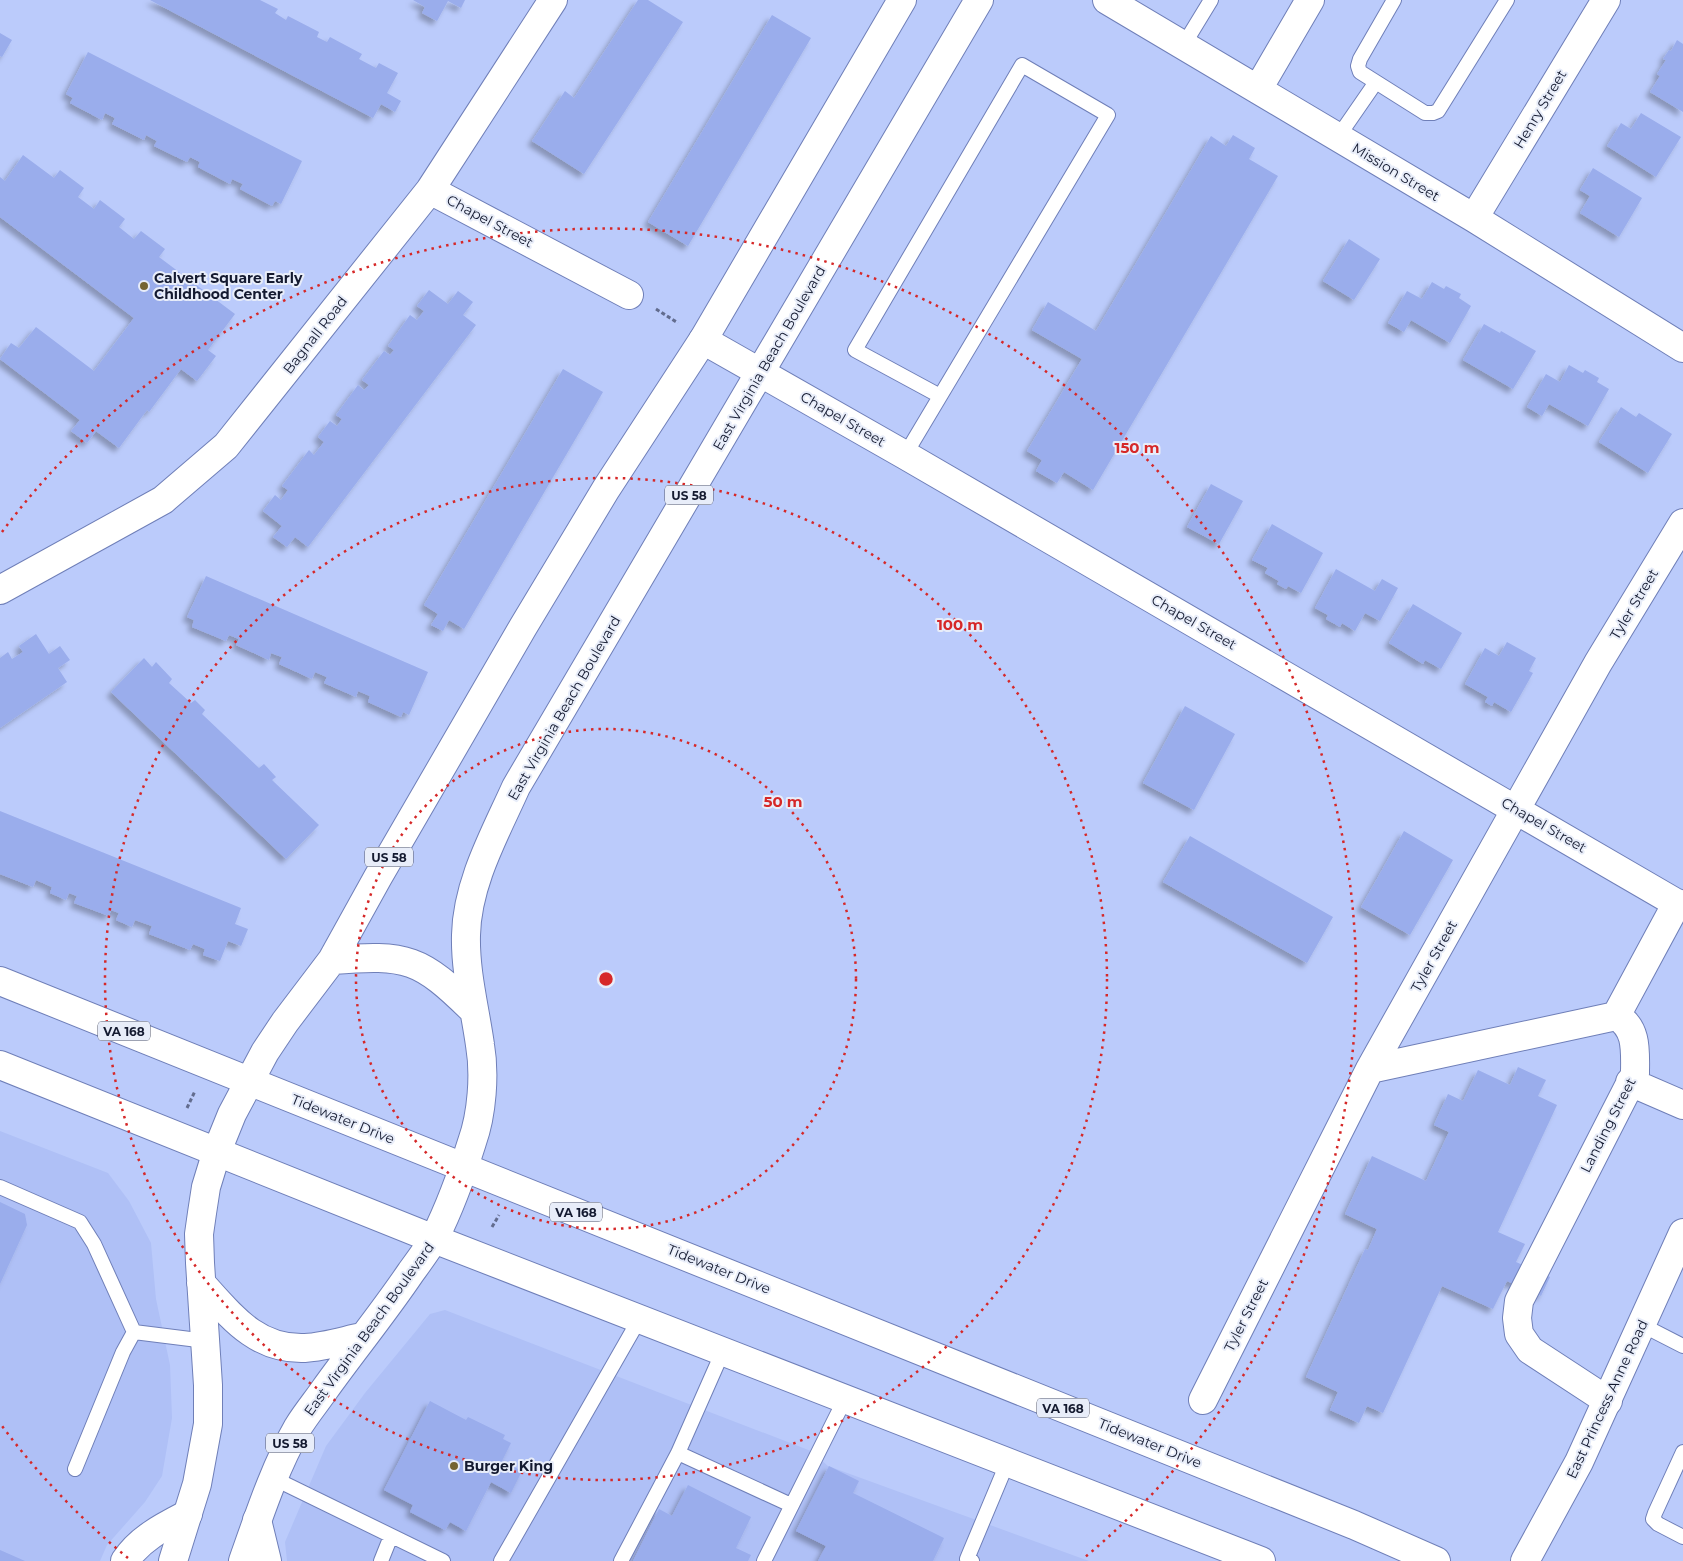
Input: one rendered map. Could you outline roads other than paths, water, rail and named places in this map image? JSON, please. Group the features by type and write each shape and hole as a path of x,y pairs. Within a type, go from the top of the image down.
{"main road":[{"name":"Bagnall Road","path":"0,590 163,500 226,446 430,190 553,0"},
{"name":"US 58","path":"173,1561 188,1514 203,1455 208,1424 206,1341 199,1234 206,1187 217,1151 232,1114 265,1052 332,960 522,627 606,489 703,340 902,0"},
{"name":"East Virginia Beach Boulevard","path":"243,1561 273,1478 298,1427 434,1238 450,1203 474,1139 480,1100 482,1069 481,1046 474,1012 467,958 467,916 476,881 516,787 979,0"},
{"name":"Mission Street","path":"1107,0 1474,218 1683,348"},
{"path":"1258,89 1310,0"},
{"name":"Henry Street","path":"1474,218 1606,0"},
{"name":"Chapel Street","path":"430,190 629,295"},
{"name":"Chapel Street","path":"703,340 905,455 1680,905"},
{"name":"Tyler Street","path":"1203,1400 1370,1069 1598,663 1683,523"},
{"path":"1370,1069 1616,1016 1680,905"},
{"path":"332,960 385,957 414,963 445,983 474,1012"},
{"name":"Tidewater Drive","path":"0,981 1345,1521 1436,1561"},
{"name":"Landing Street","path":"1608,1401 1530,1350 1519,1334 1517,1318 1519,1301 1634,1074 1636,1044 1625,1021 1616,1016"},
{"path":"0,1065 434,1238 1261,1561"},
{"path":"1630,1082 1683,1105"},
{"name":"East Princess Anne Road","path":"1525,1561 1579,1462 1683,1233"},
{"path":"202,1283 241,1325 263,1340 278,1345 307,1348 362,1338"},
{"path":"125,1561 154,1532 188,1514"},
{"path":"257,1520 267,1561"}],"lane":[{"path":"1183,46 1211,0"},
{"path":"1394,0 1360,59 1358,66 1360,72 1425,113 1438,111 1508,0"},
{"path":"905,455 1108,115 1022,65 855,350 940,396"},
{"path":"1338,137 1376,82"},
{"path":"0,1188 80,1222 94,1244 134,1332"},
{"path":"501,1561 640,1318"},
{"path":"1642,1325 1683,1346"},
{"path":"134,1332 206,1341"},
{"path":"75,1469 123,1352 134,1332"},
{"path":"621,1561 678,1453 723,1350"},
{"path":"764,1561 845,1399"},
{"path":"1683,1452 1654,1519 1658,1524 1683,1536"},
{"path":"678,1453 791,1505"},
{"path":"972,1561 967,1559 1008,1461"},
{"path":"273,1478 442,1561"},
{"path":"381,1561 391,1536"}],"place":[{"name":"Calvert Square Early Childhood Center","path":"144,286"},
{"name":"Burger King","path":"454,1466"}]}
